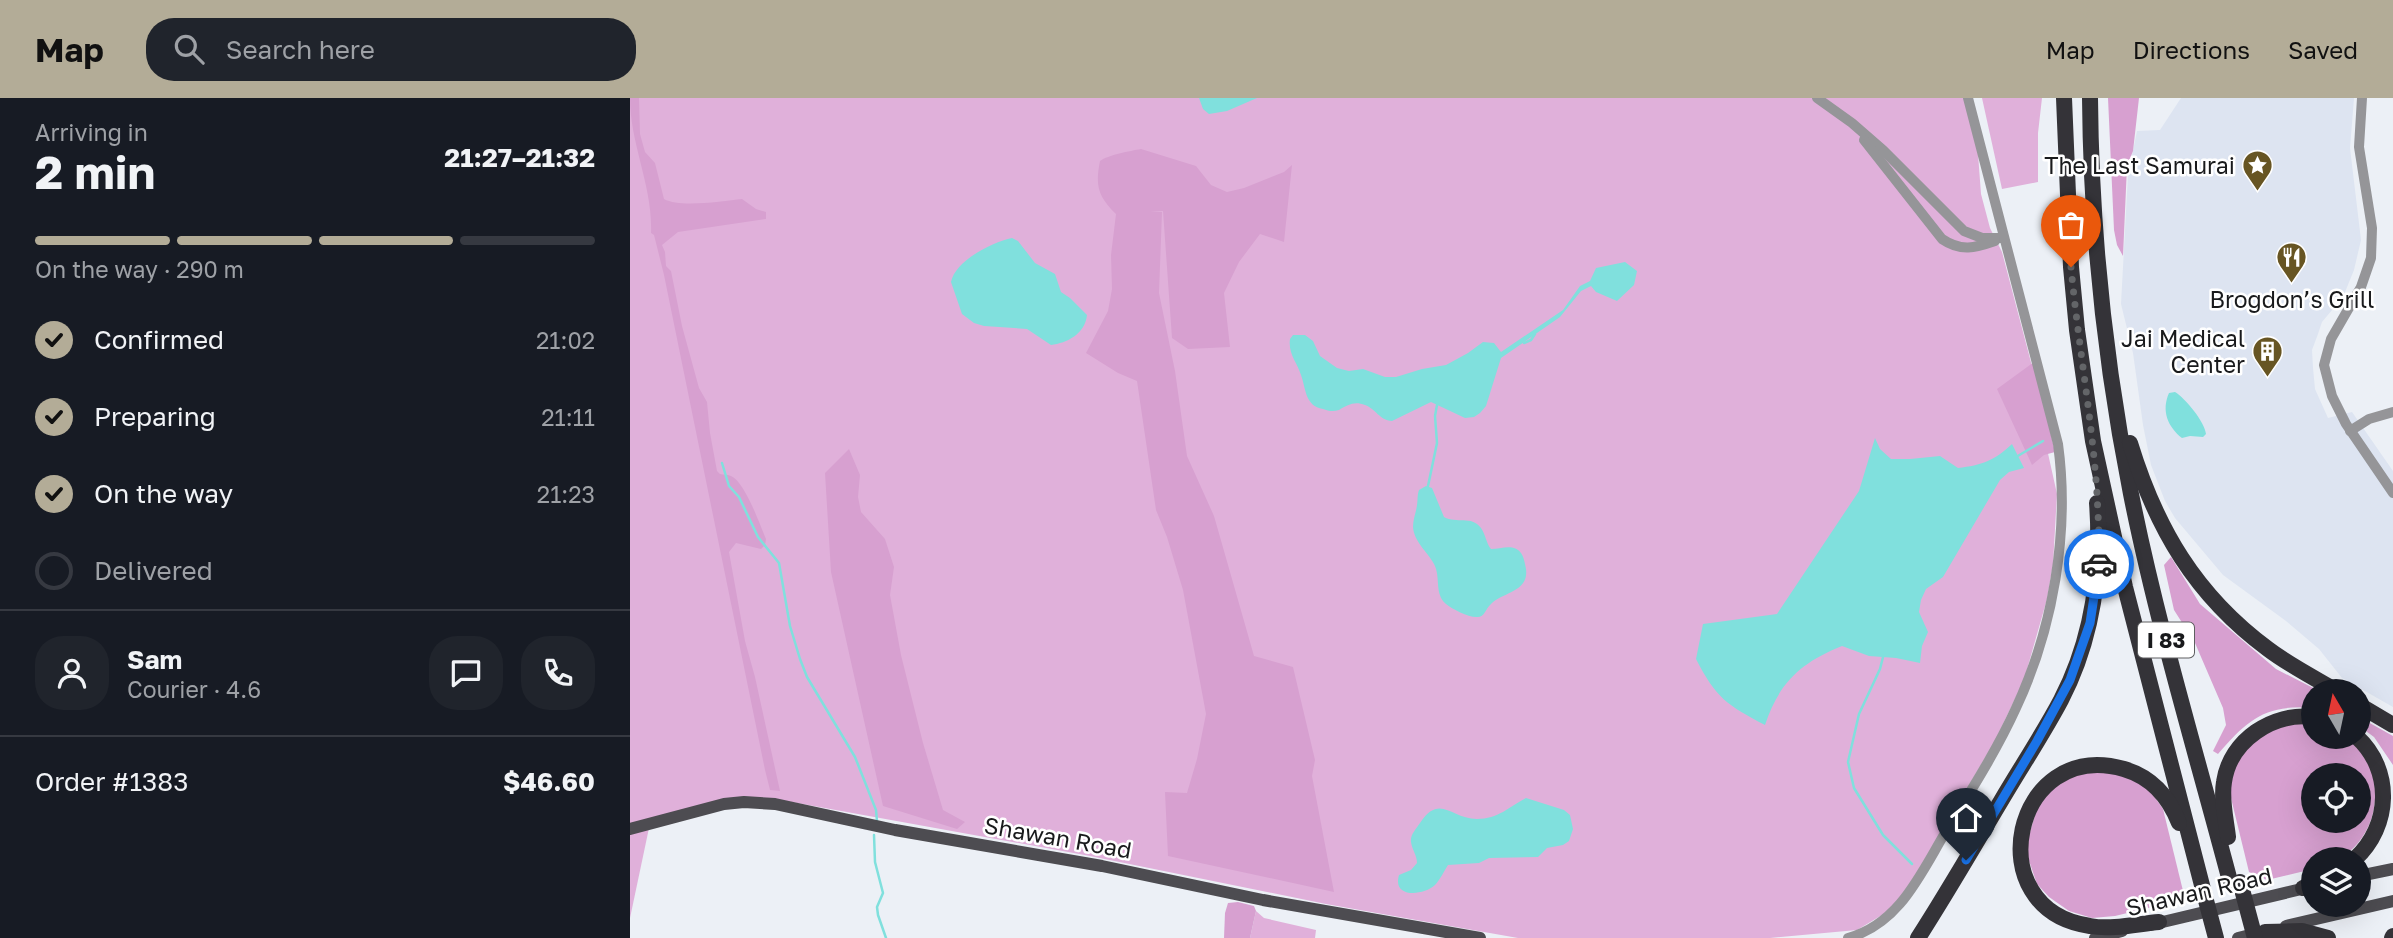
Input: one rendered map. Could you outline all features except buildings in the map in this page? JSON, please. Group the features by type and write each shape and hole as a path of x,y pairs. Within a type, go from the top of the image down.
{"highway":[{"name":"I 83","path":"2064,98 2071,267 2093,441 2125,587 2216,938"},
{"name":"I 83","path":"2090,98 2096,255 2113,393 2140,538 2171,658 2236,884 2246,938"},
{"path":"2113,393 2120,397 2134,457 2158,520 2192,574 2224,611 2250,635 2317,679"},
{"path":"1918,938 2055,710 2078,662 2090,623 2099,562 2093,441"},
{"path":"2171,658 2228,837"},
{"path":"2371,712 2393,725"},
{"path":"2301,717 2270,723 2252,734 2238,750 2224,782 2228,837 2236,884 2260,935 2311,932 2328,938"},
{"path":"2367,749 2374,758 2383,780 2384,801 2380,824 2367,847"},
{"path":"2160,922 2090,926 2062,917 2044,904 2029,885 2020,853 2023,822 2038,794 2064,774 2085,766 2107,765 2138,774 2159,790 2171,805 2202,885"}],"main road":[{"name":"Shawan Road","path":"630,830 724,804 775,804 895,830 1480,938"},
{"path":"2371,874 2393,869"},
{"name":"Shawan Road","path":"2095,938 2301,888"},
{"path":"2371,900 2393,893"},
{"path":"2238,938 2260,935 2393,901"},
{"path":"2311,921 2322,917"}],"street":[{"path":"1817,98 1852,123 1964,230 1982,239 2003,238"},
{"path":"1847,938 1870,930 1895,911 1920,875 1998,745 2016,709 2034,661 2051,601 2060,524 2060,459 2047,399 1968,98"},
{"path":"2362,98 2359,147 2372,228 2371,258 2361,288 2330,339 2324,365 2332,396 2350,431 2392,489"},
{"path":"1852,123 1942,239 1950,245 1968,249 2003,238"},
{"path":"2350,431 2369,419 2393,412"}],"shaded area":[{"path":"630,98 1965,98 1978,154 1981,194 1990,228 2002,252 2049,431 2045,440 2057,494 2053,564 2047,599 2024,680 1994,743 1916,874 1892,909 1857,930 1770,938 1518,938 775,799 630,824"},
{"path":"630,98 639,98 640,134 645,152 655,163 664,199 691,203 742,199 756,209 766,212 766,219 678,232 662,245 666,266 671,271 682,326 699,388 707,402 717,471 731,476 742,486 766,539 761,549 736,543 729,552 745,641 780,791 770,790 765,770 664,275 654,235 651,233 649,199 634,132"},
{"path":"1982,98 2042,98 2038,133 2038,182 2002,189"},
{"path":"2108,98 2139,98 2133,151 2127,166 2123,256 2114,230"},
{"path":"2181,98 2354,98 2350,148 2361,240 2354,270 2343,297 2322,322 2312,350 2313,368 2315,389 2328,418 2352,412 2393,471 2393,707 2371,694 2371,679 2342,678 2319,649 2223,575 2175,518 2165,501 2151,465 2133,353 2121,304 2128,175 2137,131 2160,130"},
{"path":"1141,149 1196,166 1211,185 1227,192 1284,172 1292,165 1284,242 1260,234 1239,262 1224,293 1230,347 1188,349 1172,338 1163,211 1150,212 1162,212 1159,293 1175,371 1187,456 1214,516 1254,656 1293,667 1315,760 1312,776 1334,892 1168,856 1165,792 1187,793 1206,714 1183,590 1156,510 1137,381 1118,373 1086,353 1108,311 1112,289 1111,255 1116,214 1099,190 1100,161"},
{"path":"2034,362 2055,452 2044,455 2032,465 1997,389"},
{"path":"849,449 860,475 858,497 861,512 885,539 894,567 890,595 901,655 943,810 965,822 957,829 883,806 831,572 825,473"},
{"path":"2171,557 2200,604 2276,669 2301,682 2301,707 2259,716 2239,731 2218,754 2213,751 2226,725 2223,708 2195,643 2174,610 2164,565"},
{"path":"2301,723 2301,749 2359,749 2368,763 2301,763 2301,833 2364,833 2358,843 2354,847 2301,847 2301,872 2267,880 2249,872 2230,794 2232,771 2250,742 2282,724"},
{"path":"2371,724 2393,736 2393,765 2371,735"},
{"path":"2371,770 2375,787 2371,819"},
{"path":"2085,771 2121,772 2150,790 2163,809 2185,899 2115,916 2092,918 2069,911 2049,897 2037,884 2025,849 2040,798 2071,775"},
{"path":"649,828 630,918 630,834"},
{"path":"1238,902 1254,906 1256,911 1250,938 1224,938 1228,903"},
{"path":"1256,911 1264,918 1316,930 1315,938 1250,938"}],"water":[{"path":"1199,98 1257,98 1227,111 1209,114 1203,109"},
{"path":"1012,238 1018,241 1035,263 1055,274 1061,292 1087,315 1083,327 1069,340 1051,345 1027,329 984,326 974,323 962,314 951,282 954,274 976,254"},
{"path":"1625,262 1637,271 1634,285 1617,301 1596,292 1591,286 1581,291 1560,317 1501,358 1486,406 1474,417 1465,418 1431,402 1392,421 1358,403 1335,411 1317,407 1309,401 1290,349 1293,335 1305,335 1313,341 1320,356 1337,368 1349,371 1363,369 1385,377 1396,377 1446,365 1483,342 1494,343 1501,352 1563,310 1580,286 1590,281 1596,268"},
{"path":"2175,392 2198,417 2205,429 2206,434 2203,437 2182,438 2173,429 2167,418 2166,406 2169,393"},
{"path":"1875,438 1880,449 1891,459 1940,456 1958,468 1987,461 2012,444 2024,468 2009,472 2000,480 1943,577 1926,589 1919,612 1928,632 1922,646 1920,663 1869,656 1842,646 1815,659 1794,675 1777,697 1765,725 1724,699 1703,672 1696,659 1703,624 1777,614 1859,491"},
{"path":"1426,486 1432,488 1444,517 1473,522 1481,528 1491,549 1515,548 1523,556 1526,577 1523,582 1514,591 1496,600 1479,617 1456,610 1442,600 1436,569 1416,537 1413,527 1419,490"},
{"path":"1526,798 1564,810 1570,815 1573,829 1569,841 1547,848 1538,857 1489,858 1479,863 1448,865 1430,889 1410,893 1400,888 1399,875 1411,870 1417,863 1411,837 1427,814 1440,809 1468,818 1484,818 1497,815"}],"waterway":[{"path":"1524,343 1531,340 1535,334"},
{"path":"1428,486 1437,443 1437,405"},
{"path":"2016,457 2043,441"},
{"path":"722,463 729,486 739,497 758,537 779,563 790,626 800,659 807,677 855,757 876,810 877,821"},
{"path":"1883,657 1859,714 1848,762 1854,788 1883,835 1912,864"},
{"path":"874,835 875,862 883,893 877,907 886,938"}],"way so far":[{"path":"2071,267 2093,441 2099,564"}],"place":[{"name":"The Last Samurai","path":"2258,192"},
{"name":"Brogdon’s Grill","path":"2292,285"},
{"name":"Jai Medical Center","path":"2268,378"}],"route":[{"path":"1966,860 2070,680 2090,623 2099,564"}]}
